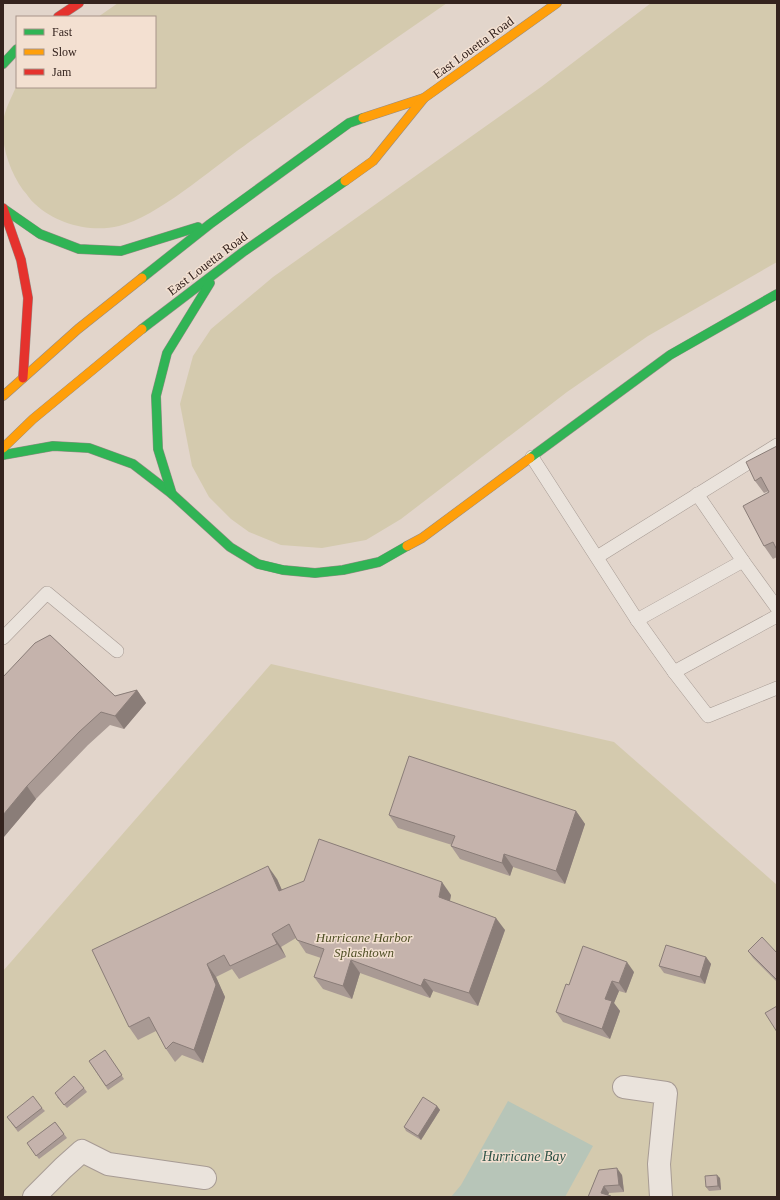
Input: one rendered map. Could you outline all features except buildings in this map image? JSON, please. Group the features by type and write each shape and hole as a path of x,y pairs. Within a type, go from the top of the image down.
{"main road":[{"path":"60,16 79,3"},
{"name":"East Louetta Road","path":"3,448 39,414 147,325 216,272 373,161 424,98 557,3"},
{"path":"3,64 16,50"},
{"name":"East Louetta Road","path":"3,396 82,326 210,224 349,123 424,98"},
{"path":"3,208 40,234 79,249 121,251 210,224"},
{"path":"3,208 21,260 28,298 22,378"},
{"path":"172,494 158,449 156,396 167,353 216,272"},
{"path":"3,455 53,446 89,448 133,464 172,494 230,546 258,564 283,570 315,573 343,570 379,562 422,538 670,355 777,294"}],"street":[{"path":"624,1087 666,1093 659,1164 661,1197"},
{"path":"34,1197 82,1151 108,1164 205,1178"}],"lane":[{"path":"597,557 777,446"},
{"path":"532,457 637,620 708,716 777,688"},
{"path":"698,494 777,608"},
{"path":"637,620 743,561"},
{"path":"3,638 47,593 117,651"},
{"path":"674,672 777,616"}],"green space":[{"path":"118,3 447,3 294,110 167,203 134,221 108,228 74,225 63,222 43,211 33,202 18,183 10,167 3,141 4,118 16,87 156,88 156,16 99,16"},
{"path":"651,3 777,3 777,262 648,336 567,392 401,519 366,540 322,548 281,545 249,532 231,519 209,497 192,466 180,404 193,356 211,329 273,277 541,87"},
{"name":"Hurricane Harbor Splashtown","path":"271,664 614,742 777,885 777,1197 3,1197 3,971"}],"water":[{"name":"Hurricane Bay","path":"508,1101 593,1146 565,1197 451,1197 461,1185"}],"traffic: fast":[{"path":"3,64 16,50"},
{"path":"142,278 210,224 349,123 363,118"},
{"path":"142,329 243,252 345,181"},
{"path":"4,209 40,234 79,249 121,251 198,227"},
{"path":"172,494 158,449 156,396 167,353 210,283"},
{"path":"530,458 670,355 777,294"},
{"path":"3,455 53,446 89,448 133,464 172,494 230,547 258,564 283,570 315,573 343,570 379,562 407,546"}],"traffic: slow":[{"path":"345,181 373,161 424,98 557,3"},
{"path":"363,118 424,98"},
{"path":"3,396 78,329 142,278"},
{"path":"3,448 33,419 142,329"},
{"path":"407,546 422,538 530,458"}],"traffic: jam":[{"path":"60,16 79,3"},
{"path":"3,208 21,260 28,298 23,378"}]}
